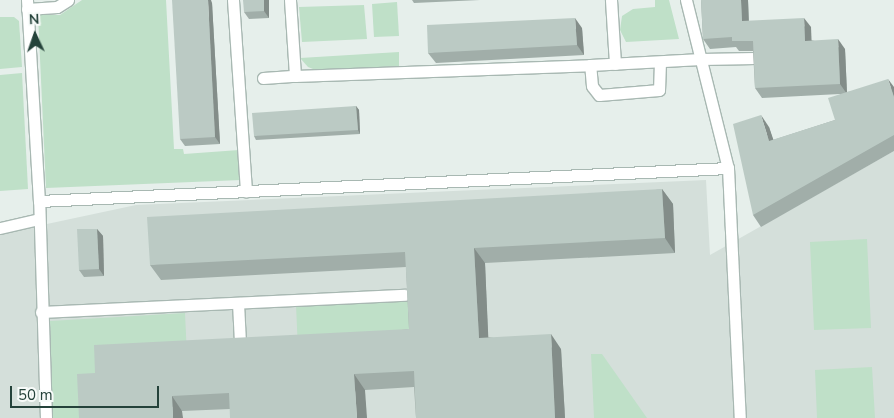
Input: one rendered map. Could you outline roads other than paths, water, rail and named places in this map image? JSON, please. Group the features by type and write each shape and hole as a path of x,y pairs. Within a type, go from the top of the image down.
{"lane":[{"path":"46,418 39,219 27,5 57,6 68,0"},
{"path":"233,0 246,192"},
{"path":"290,0 295,76"},
{"path":"611,0 615,64"},
{"path":"686,0 728,168 740,418"},
{"path":"263,78 755,58"},
{"path":"590,65 592,86 599,95 659,90 660,62"},
{"path":"38,201 728,168"},
{"path":"0,228 39,219"},
{"path":"41,312 405,295"},
{"path":"238,303 240,343"}]}
